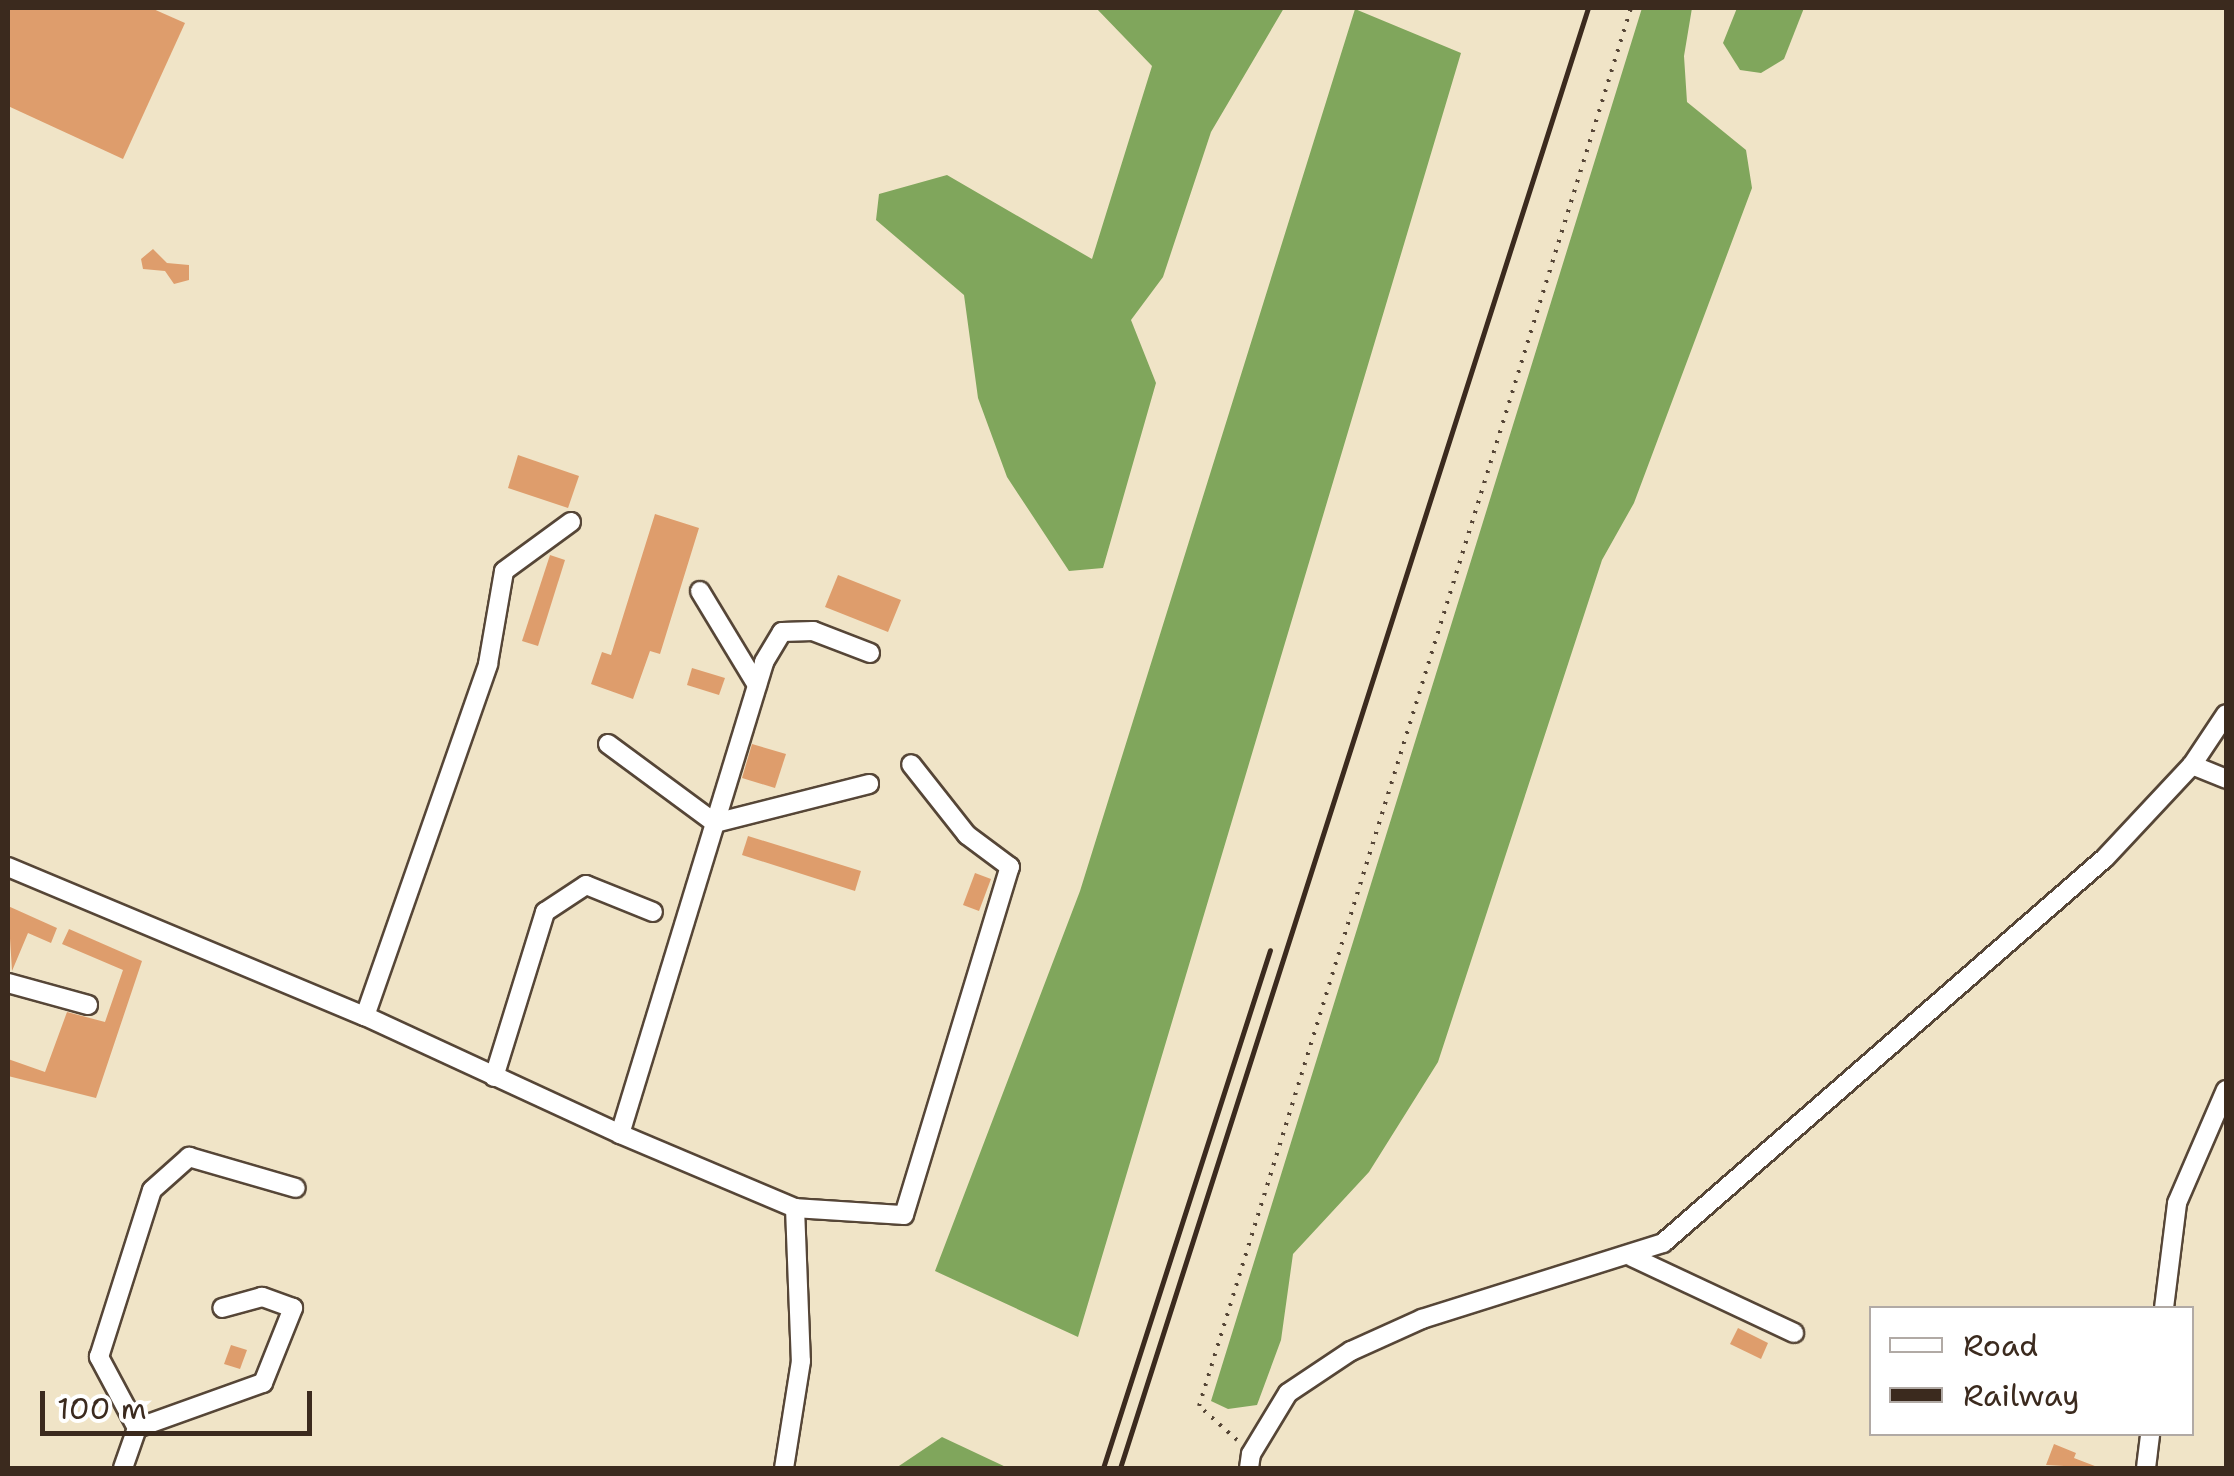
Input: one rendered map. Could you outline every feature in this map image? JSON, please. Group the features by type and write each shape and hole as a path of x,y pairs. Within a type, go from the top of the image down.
{"street":[{"path":"365,1016 488,664 504,571 571,522"},
{"path":"700,591 757,685"},
{"path":"620,1134 757,685 782,632 813,631 870,653"},
{"path":"1250,1461 1288,1394 1351,1351 1422,1320 1632,1256 1663,1242 2106,858 2192,765 2226,714"},
{"path":"608,744 715,823"},
{"path":"8,867 365,1016 620,1134 794,1208 904,1215 1010,867 967,835 912,764"},
{"path":"2192,765 2226,779"},
{"path":"715,823 869,784"},
{"path":"494,1076 545,912 586,885 652,912"},
{"path":"8,983 88,1005"},
{"path":"2164,1306 2177,1202 2226,1090"},
{"path":"123,1468 136,1428 98,1357 152,1190 188,1156 296,1188"},
{"path":"784,1468 802,1360 794,1208"},
{"path":"1632,1256 1794,1333"},
{"path":"136,1428 263,1382 293,1308 262,1297 222,1308"},
{"path":"2146,1468 2150,1436"}],"path":[{"path":"1250,1461 1199,1406 1631,8"}],"green space":[{"path":"1096,8 1284,8 1211,132 1163,277 1131,320 1156,383 1103,568 1069,571 1007,477 978,398 964,295 876,220 879,194 947,175 1092,259 1152,66"},
{"path":"1642,8 1692,8 1684,56 1687,102 1746,150 1752,188 1634,503 1602,560 1438,1062 1369,1172 1293,1254 1281,1340 1257,1405 1228,1409 1211,1401"},
{"path":"1737,8 1804,8 1784,59 1761,73 1740,70 1723,43"},
{"path":"1355,9 1461,53 1078,1337 935,1271 1080,891"},
{"path":"942,1437 1008,1468 896,1468"}],"building":[{"path":"8,8 151,8 185,23 123,159 8,106"},
{"path":"153,249 167,263 189,265 189,280 174,284 165,271 143,269 141,259"},
{"path":"518,455 579,476 568,508 508,488"},
{"path":"655,514 699,528 660,654 650,651 633,699 591,684 602,652 611,655"},
{"path":"550,555 565,560 538,646 522,641"},
{"path":"838,575 901,600 888,632 825,607"},
{"path":"692,668 725,678 719,695 687,685"},
{"path":"752,744 786,754 775,788 742,778"},
{"path":"748,836 861,871 855,891 742,855"},
{"path":"975,873 991,879 979,911 963,905"},
{"path":"8,906 57,928 51,943 28,933 12,971"},
{"path":"69,929 142,961 96,1098 8,1076 8,1059 45,1072 67,1012 105,1022 123,970 62,944"},
{"path":"1738,1328 1768,1343 1761,1359 1730,1344"},
{"path":"231,1345 247,1350 240,1369 224,1364"},
{"path":"2054,1444 2076,1453 2074,1458 2100,1468 2046,1465"}],"railway":[{"path":"1120,1468 1588,8"},
{"path":"1103,1468 1270,950"}]}
